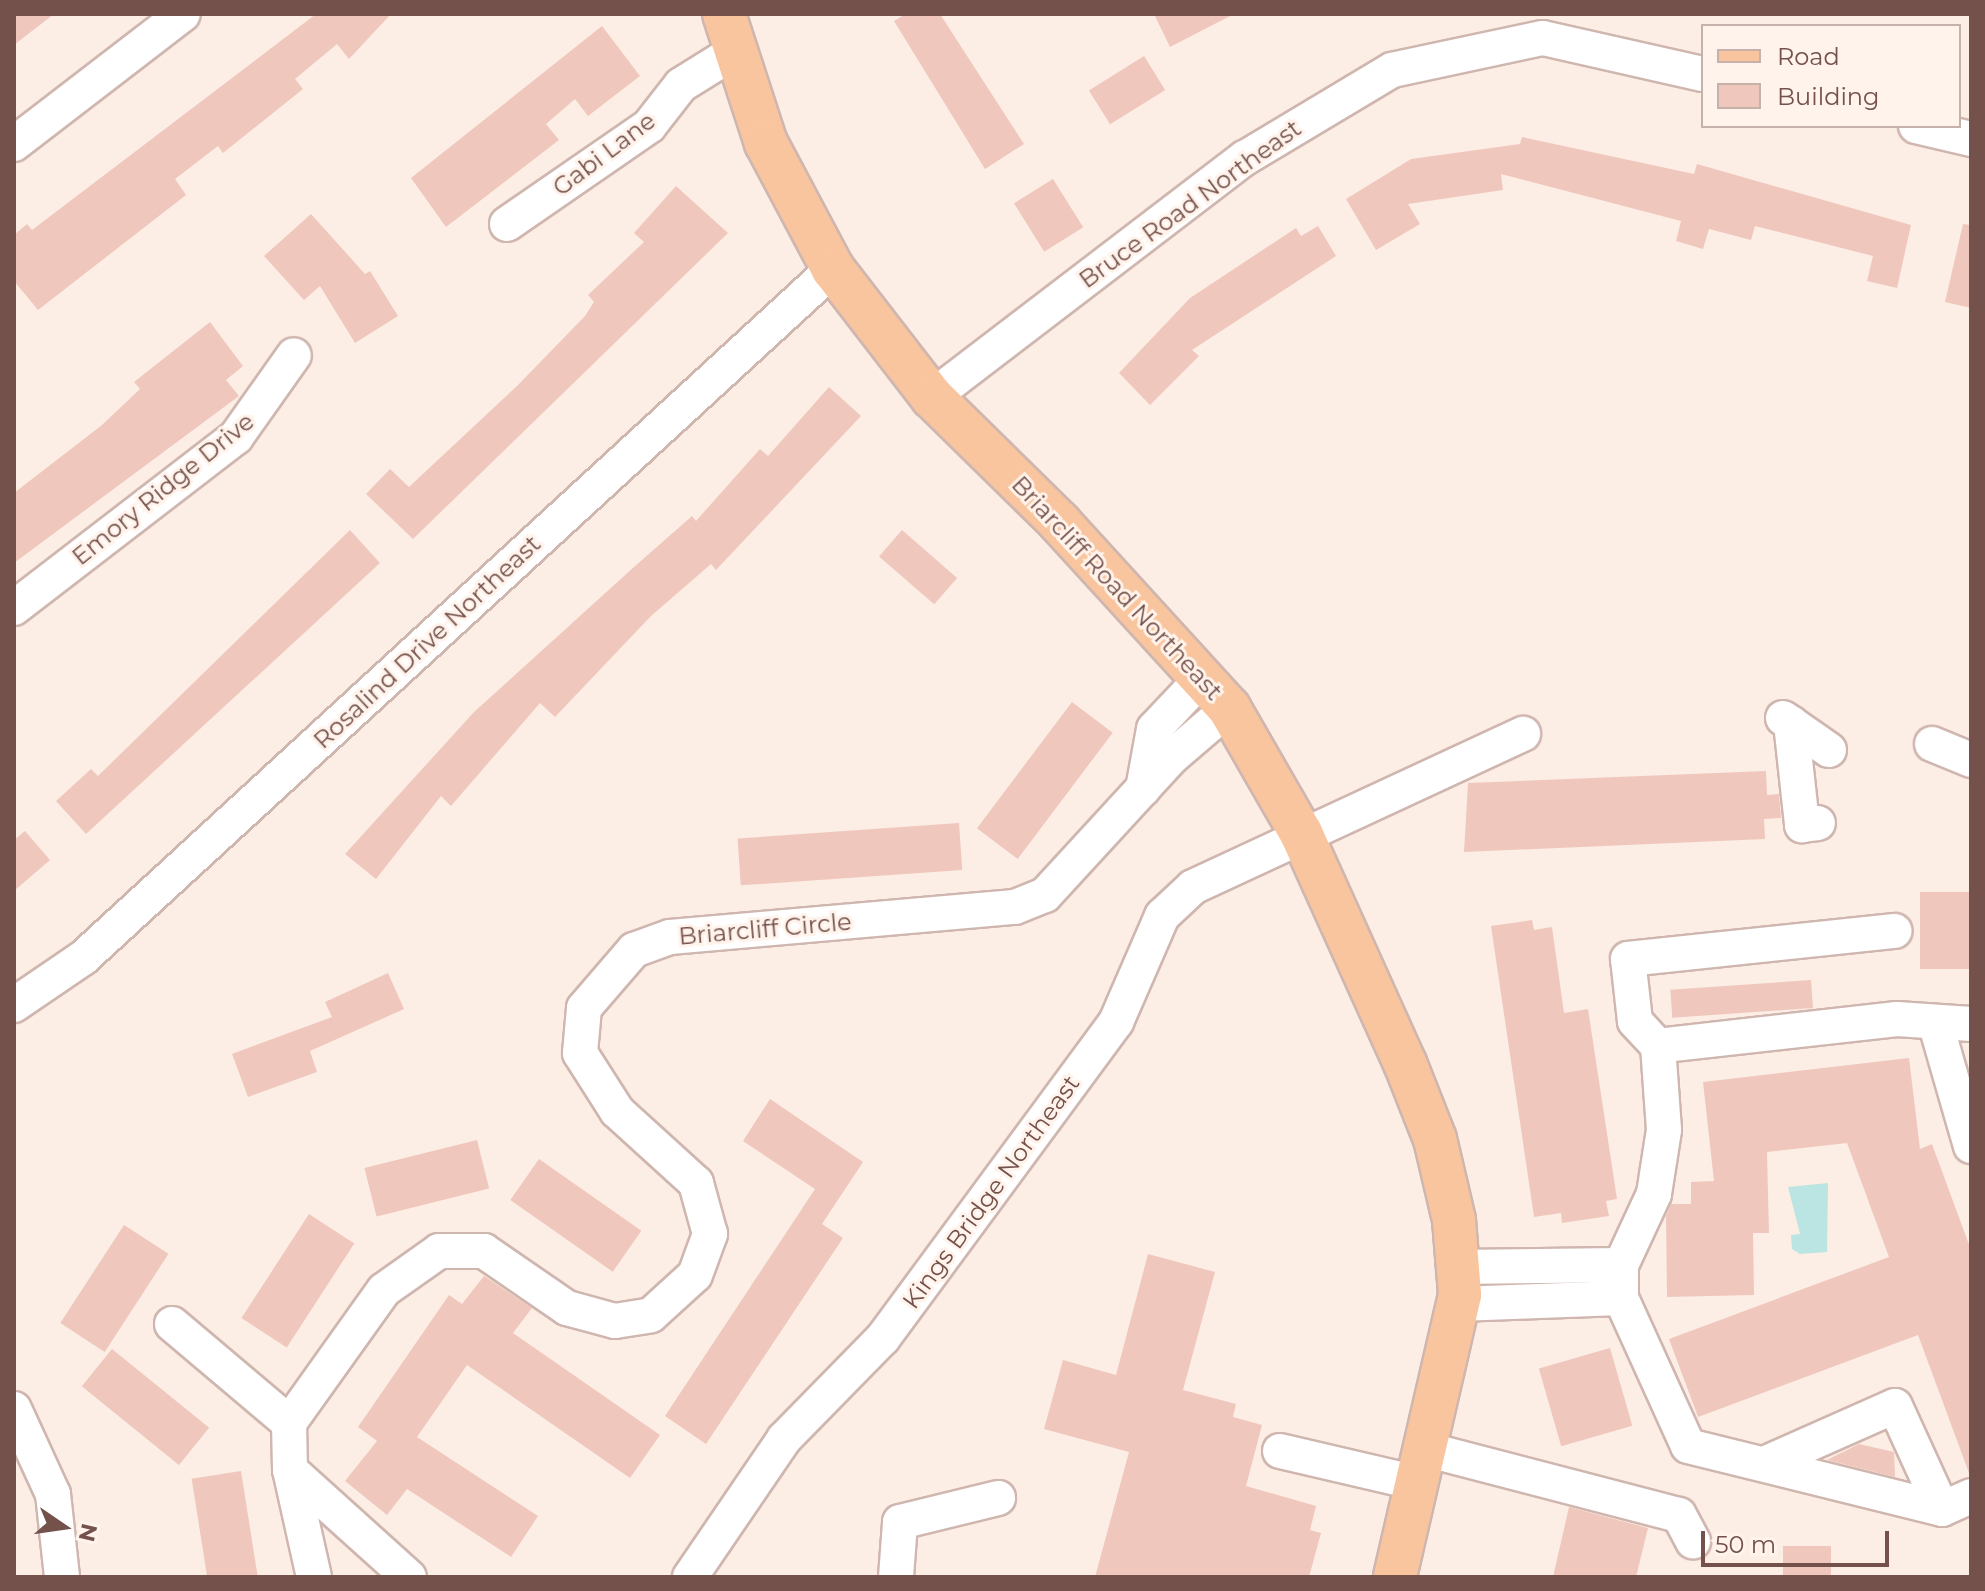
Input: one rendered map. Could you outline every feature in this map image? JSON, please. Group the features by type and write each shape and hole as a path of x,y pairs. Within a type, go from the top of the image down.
{"main road":[{"name":"Briarcliff Road Northeast","path":"729,33 766,143 833,269 932,397 1204,676 1229,708 1301,833 1435,1139 1458,1285 1395,1577"}],"street":[{"path":"14,144 183,14"},
{"name":"Bruce Road Northeast","path":"932,397 1245,158 1392,70 1543,26 1701,73"},
{"name":"Gabi Lane","path":"507,224 649,126 681,85 729,33"},
{"path":"1924,128 1971,139"},
{"name":"Rosalind Drive Northeast","path":"14,1005 83,958 833,269"},
{"name":"Emory Ridge Drive","path":"14,608 236,437 294,355"},
{"name":"Briarcliff Circle","path":"1143,789 1154,729 1204,676"},
{"name":"Briarcliff Circle","path":"289,1423 384,1290 439,1251 484,1251 567,1308 615,1321 651,1315 695,1275 710,1234 696,1183 617,1111 580,1053 584,1008 634,950 670,937 1015,907 1045,895 1081,862 1143,789 1229,708"},
{"path":"1818,823 1802,825 1787,720 1829,750"},
{"name":"Kings Bridge Northeast","path":"690,1577 784,1439 883,1338 1116,1022 1162,916 1193,887 1301,833 1523,734"},
{"path":"1932,744 1971,760"},
{"path":"1895,931 1628,959 1635,1021 1658,1046 1664,1130 1654,1194 1621,1281 1688,1446 1956,1503"},
{"path":"1658,1046 1897,1019 1936,1025 1971,1024"},
{"path":"1936,1025 1971,1146"},
{"path":"1563,1266 1563,1300"},
{"path":"1458,1285 1563,1266 1621,1281"},
{"path":"1458,1285 1563,1300 1621,1281"},
{"path":"172,1324 289,1423 290,1470 314,1577"},
{"path":"1764,1464 1895,1406 1956,1503"},
{"path":"14,1409 53,1494 62,1577"},
{"path":"1280,1451 1421,1466 1679,1515 1693,1541"},
{"path":"290,1470 409,1577"},
{"path":"896,1577 900,1522 998,1498"}],"water":[{"path":"1828,1183 1827,1252 1800,1254 1792,1249 1791,1235 1800,1234 1788,1187"}],"building":[{"path":"14,14 54,14 14,45"},
{"path":"316,14 391,14 349,59 337,44 295,79 303,89 223,153 218,146 175,179 186,195 38,310 14,281 14,235 27,224 32,230"},
{"path":"906,14 940,14 1024,144 985,169 894,21"},
{"path":"1154,14 1234,14 1170,47"},
{"path":"602,26 640,76 588,116 575,99 546,124 559,140 446,227 411,178"},
{"path":"1144,56 1165,90 1110,124 1089,90"},
{"path":"1522,137 1694,174 1697,164 1911,225 1897,288 1867,281 1873,256 1755,226 1751,240 1709,229 1703,249 1676,241 1681,221 1501,174 1503,190 1408,204 1420,224 1376,250 1346,199 1411,159 1520,144"},
{"path":"1053,179 1083,227 1044,252 1014,203"},
{"path":"676,186 728,233 413,539 366,494 390,469 409,487 518,385 585,316 594,302 588,295 644,242 634,233"},
{"path":"311,214 365,274 370,271 398,316 355,343 320,286 304,300 264,256"},
{"path":"1963,224 1971,225 1971,308 1945,302"},
{"path":"1318,226 1336,256 1192,350 1199,356 1150,405 1119,373 1190,298 1296,228 1301,236"},
{"path":"210,322 243,366 226,380 239,396 14,563 14,493 102,425 140,389 134,382"},
{"path":"829,387 861,416 716,570 711,564 651,616 555,717 540,703 451,806 441,796 376,879 345,854 474,712 692,516 696,521 760,449 768,456"},
{"path":"350,530 380,563 86,834 56,801 91,769 98,776"},
{"path":"902,530 957,578 934,604 879,556"},
{"path":"1072,702 1113,733 1018,859 977,828"},
{"path":"1766,771 1767,795 1779,794 1781,818 1764,819 1765,839 1464,852 1468,783"},
{"path":"959,823 962,870 741,885 738,838"},
{"path":"25,831 50,860 14,891 14,840"},
{"path":"1920,892 1971,892 1971,969 1920,969"},
{"path":"1532,920 1534,930 1552,927 1564,1013 1588,1009 1617,1199 1606,1201 1609,1216 1562,1223 1561,1213 1534,1217 1491,926"},
{"path":"388,973 404,1009 310,1051 317,1072 248,1097 232,1054 332,1017 325,1002"},
{"path":"1811,980 1813,1008 1672,1018 1670,990"},
{"path":"1909,1058 1920,1149 1932,1144 1971,1250 1969,1473 1918,1335 1698,1417 1669,1339 1889,1257 1847,1143 1767,1152 1769,1233 1753,1233 1754,1295 1667,1297 1666,1216 1671,1204 1691,1204 1691,1182 1714,1181 1703,1082"},
{"path":"770,1099 863,1162 822,1224 843,1238 706,1444 665,1416 815,1189 743,1141"},
{"path":"477,1140 489,1189 377,1217 364,1168"},
{"path":"539,1159 641,1231 613,1272 510,1200"},
{"path":"309,1214 354,1243 287,1347 241,1318"},
{"path":"124,1225 168,1254 105,1352 60,1323"},
{"path":"1148,1254 1215,1272 1183,1390 1236,1404 1233,1417 1262,1425 1246,1486 1316,1506 1310,1530 1321,1533 1309,1577 1095,1577 1129,1452 1044,1429 1063,1360 1116,1375"},
{"path":"484,1276 532,1308 513,1333 660,1435 630,1478 467,1365 417,1437 538,1516 511,1557 407,1489 387,1515 345,1481 377,1441 358,1427 449,1295 462,1304"},
{"path":"1610,1348 1632,1426 1561,1446 1539,1368"},
{"path":"112,1349 209,1428 179,1465 82,1386"},
{"path":"1859,1444 1894,1452 1895,1477 1827,1460"},
{"path":"241,1471 258,1577 207,1577 192,1479"},
{"path":"1569,1507 1648,1528 1636,1577 1553,1577"},
{"path":"1783,1546 1831,1546 1831,1577 1783,1577"}]}
